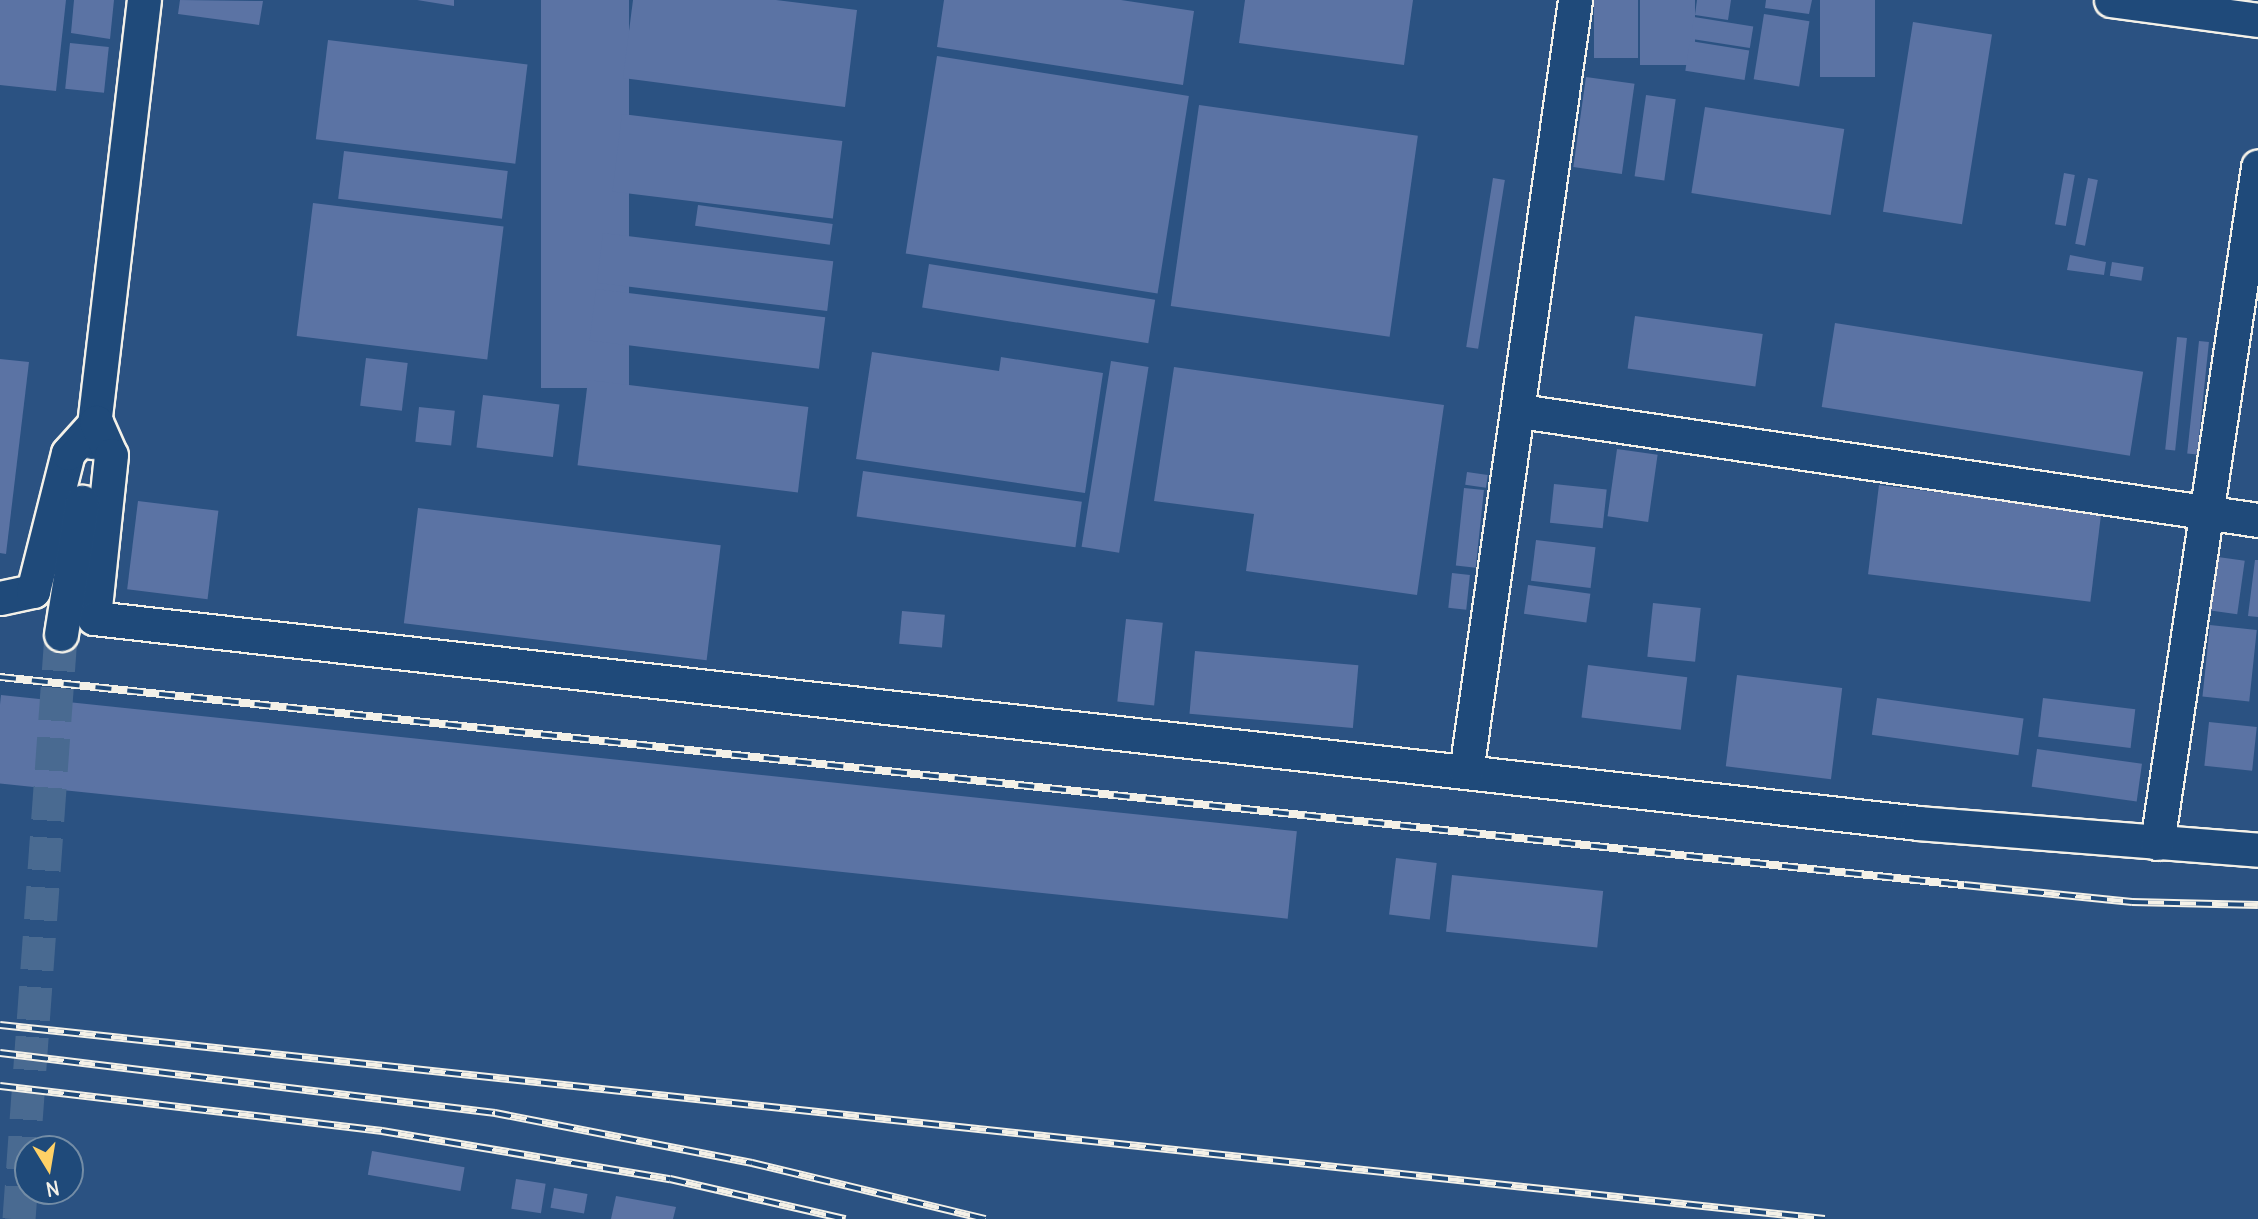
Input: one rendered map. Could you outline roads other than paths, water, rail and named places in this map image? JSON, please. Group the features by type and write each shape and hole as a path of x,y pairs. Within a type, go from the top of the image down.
{"street":[{"path":"61,634 96,422 144,0"},
{"path":"1466,772 1520,411 1575,0"},
{"path":"2111,0 2258,20"},
{"path":"2157,843 2258,167"},
{"path":"1520,411 2258,520"},
{"path":"0,598 33,591 68,453 96,422"},
{"path":"96,422 111,455 94,618 1466,772 2157,843 2258,850"}],"tunnel":[{"path":"19,1219 61,634"}],"railway":[{"path":"0,677 2132,902 2258,905"},
{"path":"0,1025 1825,1219"},
{"path":"0,1053 495,1113 752,1163 985,1219"},
{"path":"0,1086 382,1131 670,1179 845,1219"}]}
